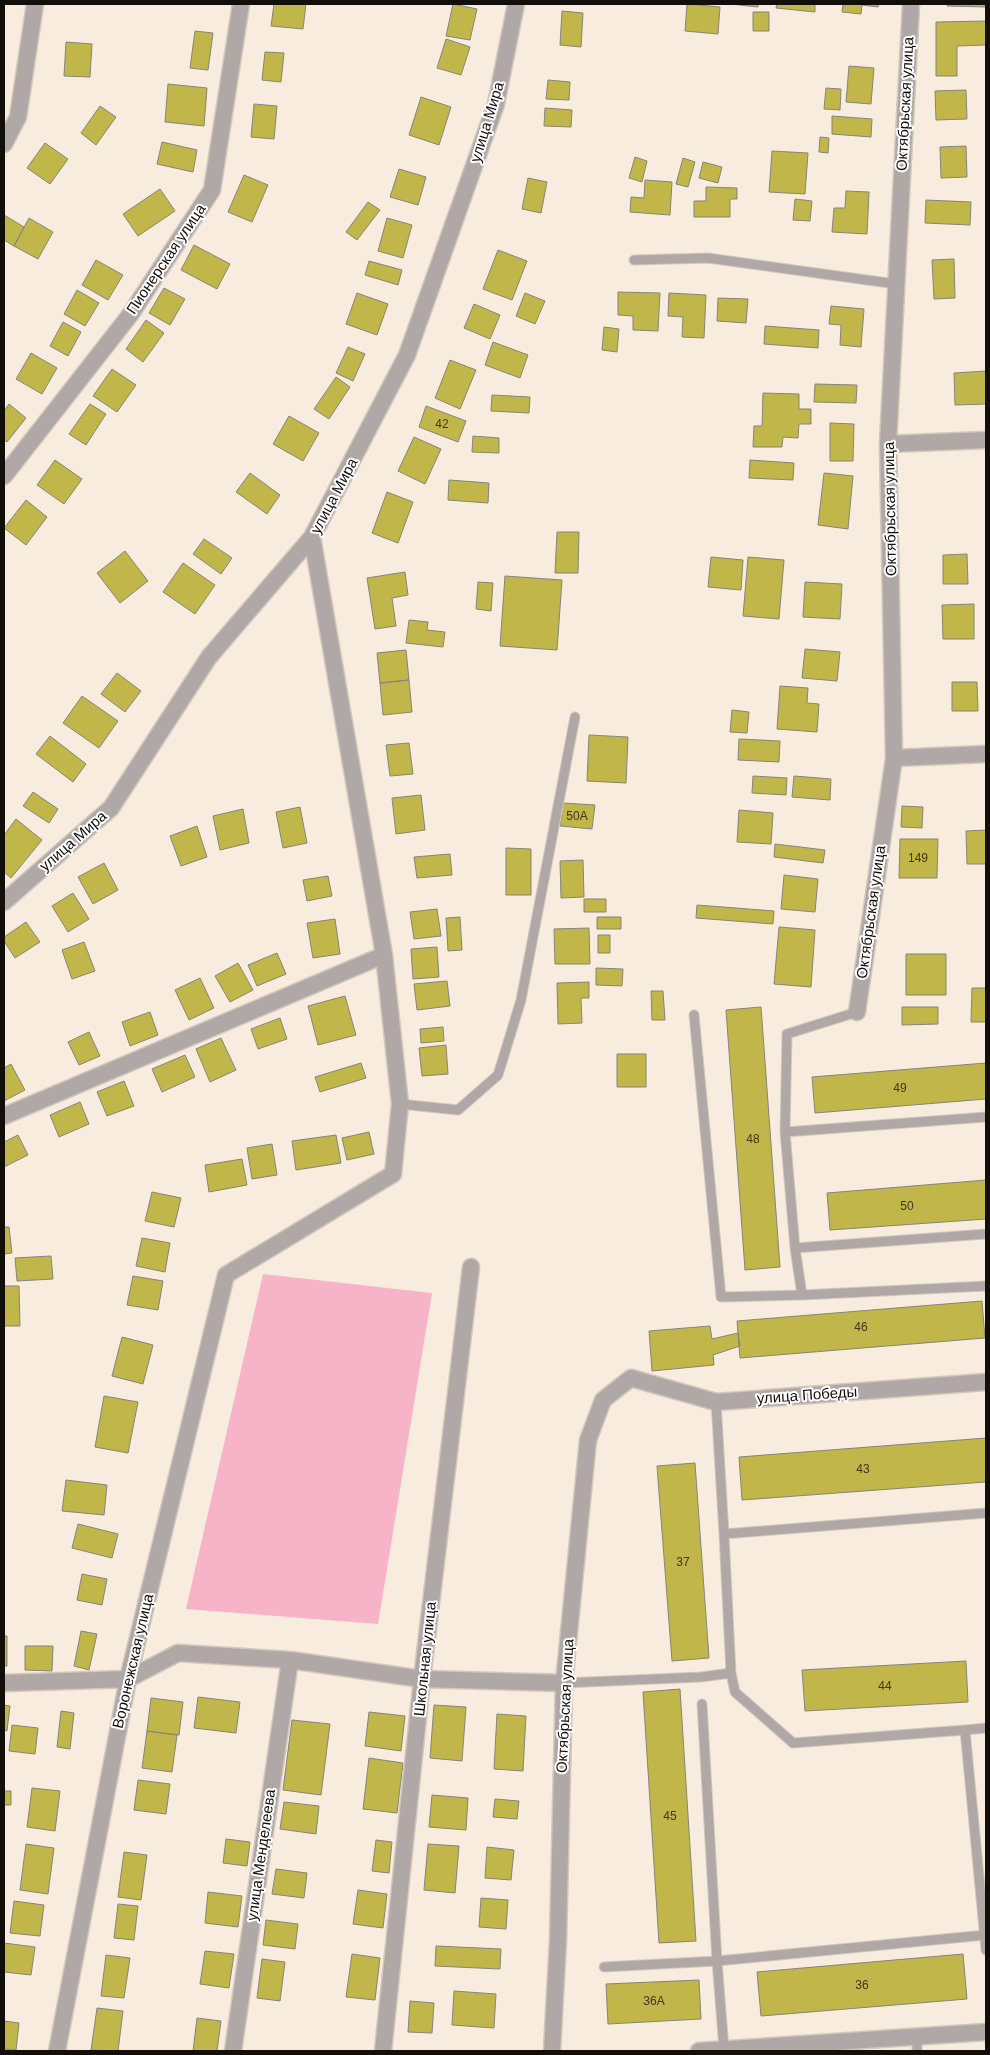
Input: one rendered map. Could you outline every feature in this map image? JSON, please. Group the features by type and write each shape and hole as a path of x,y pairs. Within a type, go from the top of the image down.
{"street":[{"path":"4,144 18,117 35,4"},
{"name":"Пионерская улица","path":"4,476 130,315 212,190 241,4"},
{"name":"улица Мира","path":"4,902 111,808 209,657 312,537 407,355 496,104 516,4"},
{"name":"Октябрьская улица","path":"857,1012 894,758 888,444 911,4"},
{"path":"888,444 986,440"},
{"path":"312,537 384,954 400,1104"},
{"path":"894,758 986,754"},
{"path":"4,1116 384,954"},
{"name":"Воронежская улица","path":"57,2051 128,1679 226,1275 393,1174 400,1104"},
{"name":"Школьная улица","path":"383,2051 422,1679 471,1267"},
{"name":"Октябрьская улица","path":"552,2051 558,1940 564,1683 588,1440 603,1400 631,1378"},
{"name":"улица Победы","path":"631,1378 716,1402 986,1382"},
{"path":"4,1683 128,1679 178,1653 290,1660 422,1679 564,1683"},
{"name":"улица Менделеева","path":"233,2051 290,1660"},
{"path":"699,2051 917,2044 986,2032"}],"lane":[{"path":"634,260 708,258 896,284"},
{"path":"400,1104 458,1110 498,1075 521,1000 575,717"},
{"path":"802,1296 795,1248 785,1132 787,1034 857,1012"},
{"path":"694,1015 721,1297 802,1296 986,1286"},
{"path":"785,1132 986,1117"},
{"path":"795,1248 986,1234"},
{"path":"716,1402 731,1673 734,1692 793,1743 986,1728"},
{"path":"724,1534 986,1513"},
{"path":"564,1683 701,1677 731,1673"},
{"path":"702,1704 724,2049"},
{"path":"965,1730 986,1950"},
{"path":"604,1967 717,1961 985,1935"}],"shaded area":[{"path":"263,1274 432,1293 378,1624 186,1609"}],"building":[{"path":"274,4 306,4 303,29 271,26"},
{"path":"453,4 477,9 470,40 446,36"},
{"path":"687,4 720,7 718,34 685,31"},
{"path":"730,4 758,4 758,7"},
{"path":"777,4 815,4 815,12 776,8"},
{"path":"843,4 879,4 878,7 862,5 861,14 842,12"},
{"path":"948,4 986,4 986,7 947,6"},
{"path":"562,11 583,13 581,47 560,45"},
{"path":"753,12 769,12 769,31 753,31"},
{"path":"986,21 986,45 957,46 957,76 936,76 936,22"},
{"path":"195,31 213,33 208,70 190,68"},
{"path":"446,39 470,47 461,75 437,68"},
{"path":"66,42 92,44 90,77 64,76"},
{"path":"265,52 284,53 281,82 262,80"},
{"path":"849,66 874,68 871,104 846,102"},
{"path":"548,80 570,82 569,100 546,99"},
{"path":"168,84 207,88 204,126 165,122"},
{"path":"826,88 841,89 840,110 824,109"},
{"path":"966,90 967,119 936,120 935,91"},
{"path":"421,97 451,107 439,145 409,135"},
{"path":"254,104 277,106 274,139 251,137"},
{"path":"100,106 116,117 96,145 81,133"},
{"path":"545,108 572,110 571,127 544,126"},
{"path":"832,116 872,119 871,137 832,134"},
{"path":"820,137 829,138 828,153 819,152"},
{"path":"162,142 197,150 193,172 157,164"},
{"path":"45,143 68,159 50,184 27,168"},
{"path":"966,146 967,177 941,178 940,147"},
{"path":"772,151 808,153 805,194 769,192"},
{"path":"635,157 647,161 642,182 629,178"},
{"path":"683,158 695,162 688,187 676,184"},
{"path":"703,162 722,167 718,183 699,178"},
{"path":"399,169 426,177 418,205 390,197"},
{"path":"244,175 268,185 252,222 228,212"},
{"path":"528,178 547,182 541,213 522,209"},
{"path":"645,180 672,182 670,215 630,212 631,197 644,198"},
{"path":"706,187 737,188 737,199 730,199 730,217 694,217 694,201 706,201"},
{"path":"160,189 175,211 138,236 123,214"},
{"path":"846,191 869,192 867,234 832,232 834,208 845,208"},
{"path":"795,199 812,201 810,221 793,220"},
{"path":"926,200 971,202 970,225 925,223"},
{"path":"368,202 380,210 357,240 346,232"},
{"path":"4,215 24,227 14,246 4,240"},
{"path":"29,218 53,232 38,259 14,246"},
{"path":"387,218 412,225 403,258 378,251"},
{"path":"194,245 230,264 217,289 181,270"},
{"path":"498,250 527,261 512,300 483,289"},
{"path":"954,259 955,298 934,299 932,260"},
{"path":"96,260 123,275 108,300 82,285"},
{"path":"369,261 402,270 398,285 365,275"},
{"path":"164,288 185,299 170,325 149,313"},
{"path":"77,290 99,303 85,326 64,314"},
{"path":"618,292 660,293 658,331 633,330 633,316 618,315"},
{"path":"357,293 388,304 377,335 346,324"},
{"path":"525,293 545,301 535,324 516,316"},
{"path":"669,293 706,295 704,338 682,337 683,317 668,316"},
{"path":"718,298 748,299 746,323 717,321"},
{"path":"474,304 500,315 490,339 464,328"},
{"path":"831,306 864,309 861,347 840,345 841,325 829,324"},
{"path":"146,320 164,333 143,362 126,349"},
{"path":"63,322 81,332 68,356 50,346"},
{"path":"765,326 819,330 818,348 764,344"},
{"path":"604,327 619,329 617,352 602,350"},
{"path":"493,342 528,355 520,378 485,365"},
{"path":"348,347 365,354 353,381 336,373"},
{"path":"31,353 57,368 42,394 16,379"},
{"path":"450,360 476,370 460,409 435,398"},
{"path":"112,369 136,385 117,412 93,396"},
{"path":"986,371 986,404 955,405 954,373"},
{"path":"336,377 350,387 329,419 314,409"},
{"path":"815,384 857,385 856,403 814,402"},
{"path":"763,393 799,394 799,409 811,409 811,424 799,424 798,438 783,437 782,447 753,447 754,426 762,426"},
{"path":"492,395 530,397 529,413 491,411"},
{"path":"9,404 26,418 7,442 4,440 4,411"},
{"path":"90,404 106,414 86,445 69,434"},
{"path":"426,406 466,421 458,442 419,427"},
{"path":"289,416 319,433 303,461 273,444"},
{"path":"830,423 854,424 853,461 830,461"},
{"path":"473,436 499,438 499,453 472,452"},
{"path":"414,437 441,449 425,484 398,471"},
{"path":"55,460 82,479 64,504 37,485"},
{"path":"750,460 794,463 793,480 749,478"},
{"path":"250,473 280,495 267,514 236,492"},
{"path":"824,473 853,476 848,529 818,525"},
{"path":"449,480 489,483 488,503 448,500"},
{"path":"387,492 413,502 398,543 372,533"},
{"path":"26,500 47,517 26,545 4,528"},
{"path":"557,532 579,532 578,573 555,573"},
{"path":"204,539 232,558 221,574 193,554"},
{"path":"125,551 148,581 120,603 97,573"},
{"path":"967,554 968,584 943,584 943,555"},
{"path":"711,557 743,560 741,590 708,587"},
{"path":"748,557 784,560 779,619 743,616"},
{"path":"183,563 215,585 195,614 163,592"},
{"path":"405,572 408,595 392,598 396,626 375,629 367,578"},
{"path":"505,576 562,580 557,650 500,646"},
{"path":"478,582 493,583 491,611 476,609"},
{"path":"805,582 842,584 840,619 803,617"},
{"path":"974,604 974,639 943,639 942,605"},
{"path":"409,620 428,622 427,630 445,632 443,647 406,643"},
{"path":"805,649 840,652 837,681 802,678"},
{"path":"406,650 409,680 380,683 377,653"},
{"path":"117,673 141,691 125,712 101,694"},
{"path":"409,680 412,712 383,715 380,683"},
{"path":"952,682 977,682 978,711 952,711"},
{"path":"780,686 808,688 807,703 819,704 817,732 777,729"},
{"path":"82,696 118,721 99,748 63,723"},
{"path":"732,710 749,712 747,733 730,732"},
{"path":"589,735 628,737 626,783 587,781"},
{"path":"50,736 86,764 73,782 36,754"},
{"path":"739,739 780,741 779,762 738,760"},
{"path":"409,743 413,774 390,776 386,745"},
{"path":"753,776 787,778 786,795 752,793"},
{"path":"794,776 831,779 830,800 792,797"},
{"path":"33,792 58,809 49,823 23,806"},
{"path":"421,795 425,830 396,834 392,798"},
{"path":"563,803 595,805 592,829 560,826"},
{"path":"902,806 923,807 922,828 901,827"},
{"path":"300,807 307,843 283,848 276,812"},
{"path":"243,809 249,843 220,850 213,816"},
{"path":"739,810 773,813 771,844 737,842"},
{"path":"16,819 42,840 11,878 4,872 4,835"},
{"path":"197,826 207,857 181,866 170,836"},
{"path":"986,830 986,864 967,864 966,831"},
{"path":"900,839 938,839 937,878 899,878"},
{"path":"775,844 825,850 823,863 774,857"},
{"path":"506,848 531,849 531,895 506,895"},
{"path":"450,854 452,875 417,878 414,857"},
{"path":"583,860 584,897 561,898 560,861"},
{"path":"104,863 118,890 93,904 78,877"},
{"path":"784,875 818,879 815,912 781,909"},
{"path":"328,876 332,896 307,901 303,880"},
{"path":"73,893 89,919 68,932 52,906"},
{"path":"584,899 606,899 606,912 584,912"},
{"path":"697,905 774,911 773,924 696,918"},
{"path":"437,909 441,936 414,939 410,912"},
{"path":"460,917 462,950 448,951 446,918"},
{"path":"597,917 621,917 621,929 597,929"},
{"path":"335,919 340,954 313,958 307,923"},
{"path":"26,922 40,942 15,958 4,941 4,937"},
{"path":"779,927 815,930 811,987 774,984"},
{"path":"589,928 590,964 555,964 554,929"},
{"path":"598,935 610,935 610,953 598,953"},
{"path":"84,942 95,971 72,979 62,950"},
{"path":"437,947 439,977 413,979 411,949"},
{"path":"277,953 286,974 257,986 248,965"},
{"path":"906,954 946,954 946,995 906,995"},
{"path":"238,963 253,990 230,1002 215,976"},
{"path":"596,968 623,969 622,986 596,985"},
{"path":"200,978 214,1008 189,1020 175,990"},
{"path":"447,981 450,1006 417,1010 414,984"},
{"path":"589,982 589,998 581,998 582,1023 558,1024 557,983"},
{"path":"972,988 986,988 986,1022 971,1022"},
{"path":"651,991 663,991 665,1020 652,1020"},
{"path":"345,996 356,1035 318,1045 308,1006"},
{"path":"761,1007 780,1267 745,1270 726,1010"},
{"path":"902,1007 938,1007 938,1024 902,1025"},
{"path":"150,1012 158,1035 130,1046 122,1022"},
{"path":"280,1018 287,1039 258,1049 251,1029"},
{"path":"443,1027 444,1041 421,1043 420,1029"},
{"path":"89,1032 100,1056 79,1065 68,1042"},
{"path":"221,1038 236,1070 210,1082 196,1049"},
{"path":"446,1045 448,1074 422,1076 419,1048"},
{"path":"617,1054 646,1054 646,1087 617,1087"},
{"path":"185,1055 195,1077 162,1092 152,1069"},
{"path":"361,1063 366,1078 320,1092 315,1077"},
{"path":"986,1063 986,1099 815,1113 812,1077"},
{"path":"11,1064 25,1090 4,1101 4,1068"},
{"path":"124,1081 134,1106 107,1116 97,1092"},
{"path":"80,1102 89,1124 59,1137 50,1115"},
{"path":"369,1132 374,1154 347,1160 342,1138"},
{"path":"18,1135 28,1155 4,1167 4,1142"},
{"path":"336,1135 341,1163 296,1170 292,1141"},
{"path":"272,1144 277,1175 252,1179 247,1148"},
{"path":"242,1159 247,1185 209,1192 205,1165"},
{"path":"986,1180 986,1219 830,1230 827,1193"},
{"path":"152,1192 181,1198 174,1227 145,1221"},
{"path":"4,1227 9,1227 12,1253 4,1254"},
{"path":"142,1238 170,1243 165,1272 136,1266"},
{"path":"51,1256 53,1279 17,1281 15,1258"},
{"path":"133,1276 163,1281 158,1310 127,1305"},
{"path":"4,1286 19,1286 20,1326 4,1326"},
{"path":"982,1301 985,1338 740,1358 737,1321"},
{"path":"710,1326 712,1339 738,1333 740,1346 713,1355 714,1365 652,1371 649,1331"},
{"path":"122,1337 153,1345 143,1384 112,1376"},
{"path":"104,1396 138,1402 128,1453 95,1447"},
{"path":"986,1438 986,1482 742,1500 739,1457"},
{"path":"695,1463 709,1658 672,1661 657,1466"},
{"path":"66,1480 107,1485 104,1515 62,1511"},
{"path":"78,1524 118,1534 112,1558 72,1548"},
{"path":"82,1574 107,1579 102,1605 77,1600"},
{"path":"81,1631 97,1634 89,1670 74,1666"},
{"path":"4,1636 7,1636 7,1666 4,1666"},
{"path":"25,1646 53,1646 52,1671 25,1670"},
{"path":"966,1661 968,1702 805,1711 802,1670"},
{"path":"680,1689 696,1941 659,1943 643,1692"},
{"path":"198,1697 240,1702 236,1733 194,1728"},
{"path":"151,1698 183,1702 179,1735 147,1731"},
{"path":"4,1705 10,1706 7,1731 4,1730"},
{"path":"434,1705 466,1707 462,1761 430,1758"},
{"path":"61,1711 74,1713 70,1749 57,1747"},
{"path":"369,1712 405,1716 401,1751 365,1746"},
{"path":"497,1714 526,1716 523,1771 494,1769"},
{"path":"292,1720 330,1724 321,1795 283,1790"},
{"path":"12,1725 38,1728 35,1754 9,1751"},
{"path":"147,1731 177,1735 172,1772 142,1768"},
{"path":"369,1758 403,1763 397,1813 363,1809"},
{"path":"138,1780 170,1784 166,1814 134,1810"},
{"path":"32,1788 60,1791 55,1831 27,1827"},
{"path":"4,1791 11,1791 11,1805 4,1805"},
{"path":"432,1795 468,1798 466,1830 429,1827"},
{"path":"495,1799 519,1801 517,1819 493,1817"},
{"path":"284,1802 319,1806 316,1834 280,1829"},
{"path":"226,1839 250,1842 247,1866 223,1863"},
{"path":"376,1840 392,1842 389,1873 372,1871"},
{"path":"26,1844 54,1848 48,1894 20,1890"},
{"path":"428,1844 459,1846 455,1893 424,1890"},
{"path":"487,1847 514,1850 511,1880 485,1878"},
{"path":"124,1852 147,1855 141,1900 118,1897"},
{"path":"276,1869 307,1873 304,1898 272,1894"},
{"path":"358,1890 387,1894 383,1928 353,1924"},
{"path":"208,1892 242,1896 238,1927 205,1923"},
{"path":"481,1898 508,1900 506,1929 479,1927"},
{"path":"14,1901 44,1905 40,1936 10,1933"},
{"path":"118,1904 138,1906 134,1940 114,1938"},
{"path":"266,1920 298,1924 295,1949 263,1945"},
{"path":"4,1943 35,1947 31,1975 4,1972"},
{"path":"436,1946 501,1949 500,1969 435,1966"},
{"path":"205,1951 234,1954 229,1988 200,1984"},
{"path":"352,1954 380,1958 375,2000 346,1997"},
{"path":"963,1954 967,1999 761,2016 757,1972"},
{"path":"106,1955 130,1958 124,1998 101,1996"},
{"path":"262,1959 285,1962 280,2001 257,1998"},
{"path":"699,1980 701,2019 608,2024 606,1984"},
{"path":"454,1991 496,1994 494,2028 452,2025"},
{"path":"410,2001 434,2003 432,2033 408,2032"},
{"path":"97,2008 123,2011 118,2051 91,2050"},
{"path":"197,2018 221,2021 217,2051 193,2051"},
{"path":"4,2021 19,2023 16,2050 4,2049"}]}
